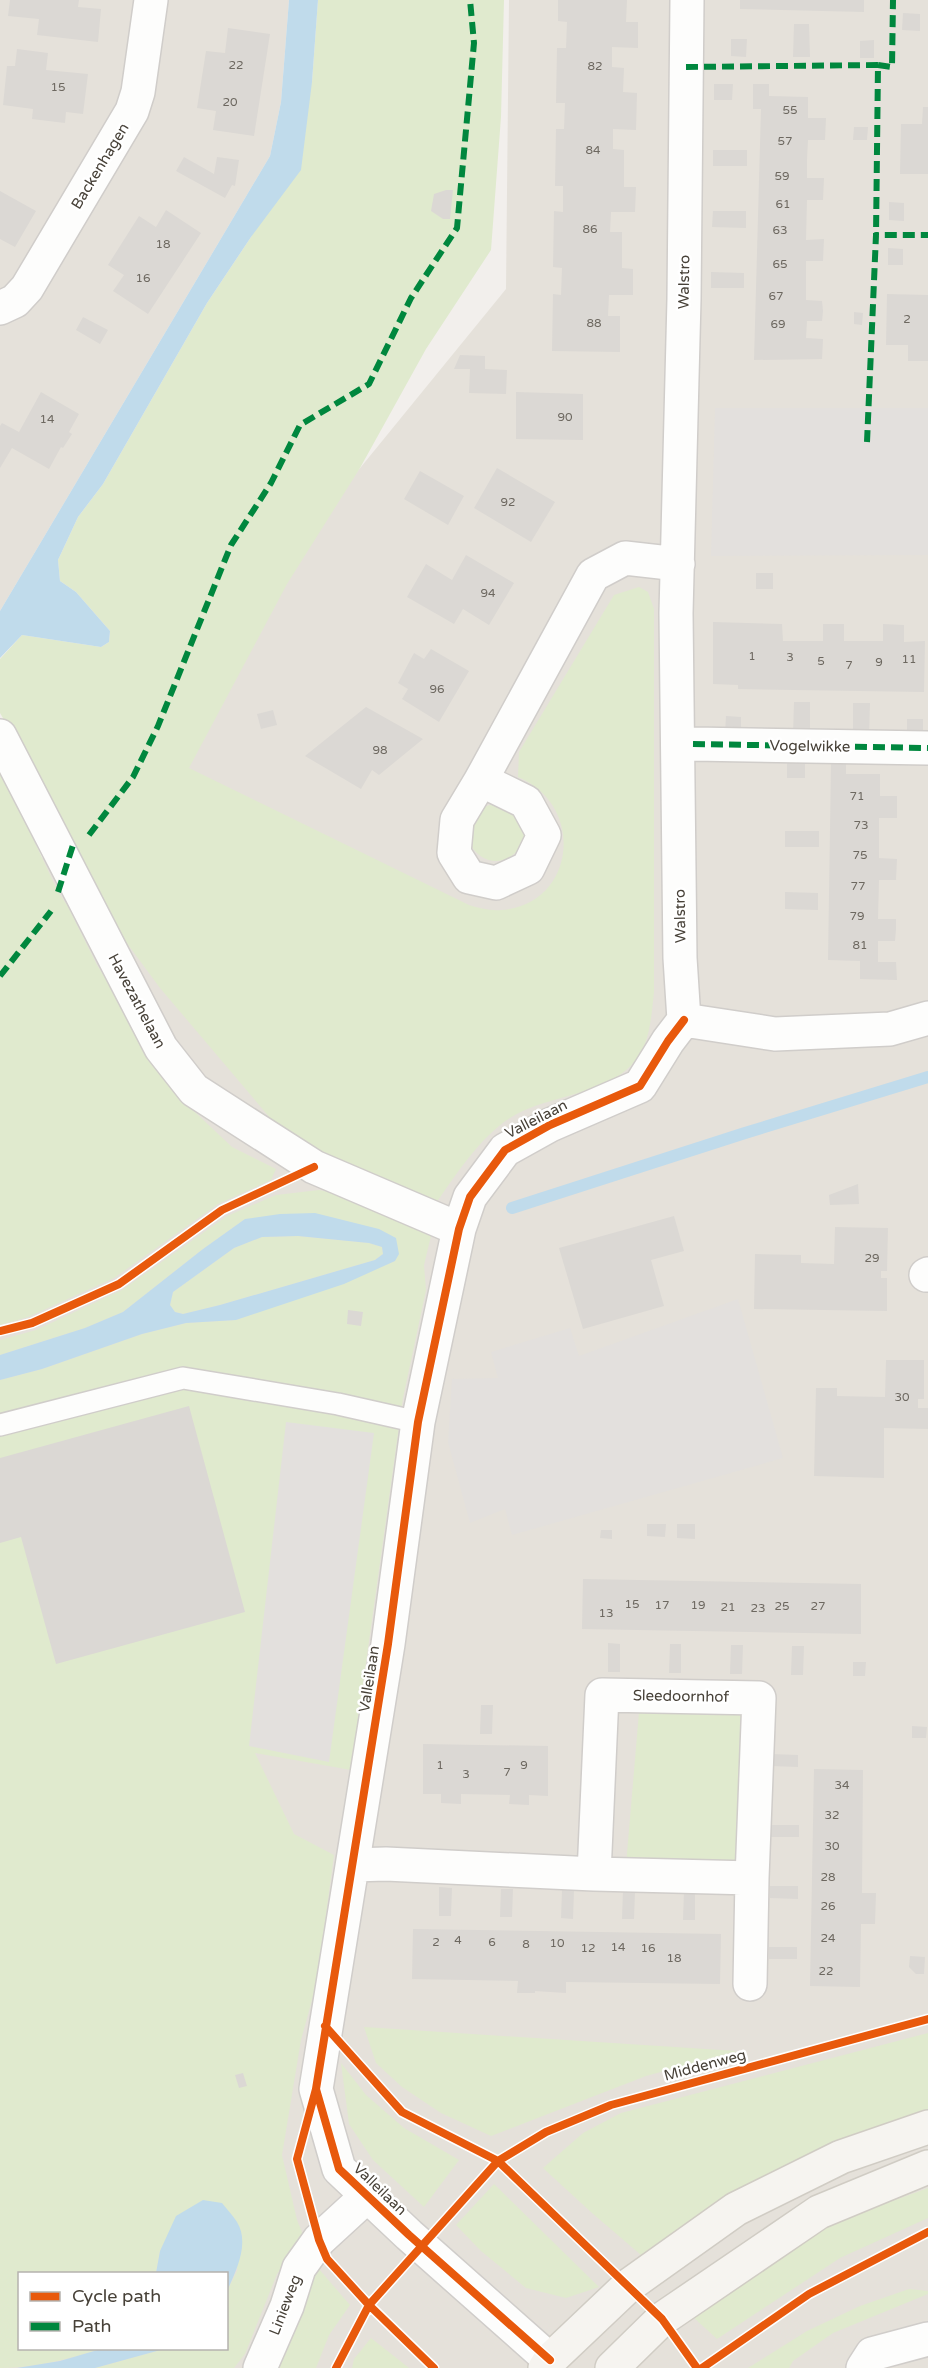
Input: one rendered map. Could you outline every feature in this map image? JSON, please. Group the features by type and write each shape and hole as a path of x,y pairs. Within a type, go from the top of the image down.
{"main road":[{"path":"552,2365 627,2286 736,2209 841,2157 928,2127"},
{"path":"612,2368 662,2319 819,2212 928,2168"}],"street":[{"name":"Backenhagen","path":"0,308 15,301 27,288 132,111 138,92 151,0"},
{"name":"Walstro","path":"684,1020 680,958 676,613 684,299 687,0"},
{"path":"482,780 593,575 626,558 678,564"},
{"name":"Havezathelaan","path":"0,736 161,1048 194,1090 314,1167 459,1229"},
{"name":"Vogelwikke","path":"693,744 928,748"},
{"path":"684,1020 775,1034 890,1029 928,1018"},
{"name":"Valleilaan","path":"552,2365 339,2169 316,2089 388,1644 418,1422 459,1229 470,1197 505,1150 550,1125 640,1086 684,1020"},
{"name":"Sleedoornhof","path":"594,1874 602,1695 759,1698 750,1983"},
{"path":"353,1865 386,1864 594,1874 752,1878"},
{"name":"Linieweg","path":"260,2368 299,2268 319,2240 367,2196"},
{"path":"863,2368 872,2354 928,2339"}],"lane":[{"path":"0,1425 183,1378 338,1404 418,1422"}],"shaded area":[{"path":"0,0 289,0 281,102 270,156 0,611"},
{"path":"509,0 928,0 928,2368 0,2368 0,910 506,289"},
{"path":"715,408 928,408 928,555 711,556"},
{"path":"738,1299 783,1458 512,1535 505,1509 470,1523 448,1442 452,1379 498,1378 491,1352 570,1328 579,1356"},
{"path":"286,1422 374,1433 329,1762 249,1746"}],"green space":[{"path":"318,0 504,0 501,117 491,250 426,349 360,468 287,584 189,768 469,905 501,910 526,904 545,891 557,873 563,852 562,831 555,809 540,791 518,777 519,752 614,595 639,587 648,592 654,609 654,992 651,1019 644,1046 634,1062 621,1074 605,1083 531,1107 503,1123 470,1156 434,1206 310,1148 271,1119 160,988 112,923 54,805 0,713 0,659 22,635 101,647 109,642 110,631 76,592 60,581 58,560 78,517 103,484 207,303 251,237 312,82"},
{"path":"0,772 58,892 67,905 97,965 180,1098 232,1147 276,1169 271,1180 218,1204 114,1278 28,1317 0,1325"},
{"path":"495,803 513,809 522,821 524,834 521,845 513,855 503,860 491,861 479,855 468,841 479,809"},
{"path":"319,1190 398,1207 416,1216 431,1236 424,1265 426,1290 403,1398 351,1770 255,1753 294,1834 334,1855 317,1982 301,2040 282,2155 297,2220 304,2237 277,2274 245,2354 234,2368 95,2368 160,2350 228,2350 228,2289 238,2269 160,2251 156,2272 18,2272 18,2350 97,2350 39,2365 0,2368 0,1380 42,1369 142,1334 186,1323 236,1320 395,1261 396,1238 245,1219 123,1312 85,1328 0,1355 0,1340 36,1330 122,1290 227,1216 276,1195"},
{"path":"298,1236 369,1243 382,1247 383,1254 375,1260 183,1314 175,1312 170,1305 173,1292 234,1248 262,1237"},
{"path":"639,1712 744,1714 735,1866 626,1865"},
{"path":"364,2027 737,2051 646,2076 491,2136 441,2113 402,2087 376,2063"},
{"path":"928,2033 928,2114 759,2179 693,2218 641,2255 543,2168 583,2133 621,2113"},
{"path":"341,2063 366,2095 404,2128 459,2160 424,2207 373,2160 349,2124"},
{"path":"494,2184 599,2287 566,2298 526,2288 481,2251 456,2225"},
{"path":"928,2188 928,2218 840,2258 717,2339 692,2316 823,2226"},
{"path":"318,2268 350,2305 329,2335 316,2368 279,2368 305,2289"},
{"path":"909,2289 928,2291 928,2294 833,2333 793,2361 789,2368 748,2368 807,2331 860,2306"},
{"path":"371,2338 409,2368 352,2368 354,2359"}],"water":[{"path":"289,0 318,0 312,82 301,170 251,237 207,303 103,484 78,517 58,560 60,581 76,592 110,631 109,642 101,647 22,635 0,658 0,611 270,156 281,102"},
{"path":"315,1213 379,1229 396,1238 399,1254 395,1261 344,1284 236,1320 186,1323 142,1334 42,1369 0,1380 0,1355 85,1328 123,1312 245,1219 280,1214","holes":["298,1236 369,1243 382,1247 383,1254 375,1260 183,1314 175,1312 170,1305 173,1292 234,1248 262,1237"]},
{"path":"203,2200 222,2203 237,2222 241,2230 242,2248 228,2289 228,2272 156,2272 160,2251 176,2216"},
{"path":"98,2350 160,2350 95,2368 17,2368 60,2361"}],"building":[{"path":"10,0 79,0 78,7 101,9 98,42 37,35 39,19 8,16"},
{"path":"558,0 627,0 626,22 638,22 638,48 612,47 612,67 624,68 623,92 637,93 636,130 613,129 613,149 624,150 624,187 636,187 635,212 611,212 610,232 622,232 622,268 633,269 633,295 609,295 608,316 620,316 620,352 552,351 553,294 561,295 562,268 553,267 554,211 563,212 563,186 555,186 556,129 564,129 565,103 556,103 557,48 566,48 567,22 558,21"},
{"path":"740,0 864,0 864,12 740,9"},
{"path":"903,13 920,14 920,31 902,30"},
{"path":"794,24 809,24 810,57 793,57"},
{"path":"228,28 270,34 254,136 213,130 216,111 197,108 206,51 225,53"},
{"path":"731,39 747,39 746,57 731,56"},
{"path":"874,40 874,58 860,58 860,41"},
{"path":"17,49 48,53 46,70 88,74 83,114 66,112 65,123 32,119 33,109 3,105 7,66 15,66"},
{"path":"714,84 733,84 732,100 714,100"},
{"path":"753,84 769,84 769,96 808,97 808,118 826,118 825,140 808,140 807,159 807,178 824,178 823,200 807,200 806,240 824,239 823,261 806,261 806,300 822,301 823,311 822,321 807,321 806,338 823,339 822,359 754,360 761,109 753,109"},
{"path":"923,107 928,107 928,174 900,174 901,124 922,124"},
{"path":"854,127 868,127 867,140 853,140"},
{"path":"713,150 747,150 747,166 713,166"},
{"path":"184,157 214,174 217,157 239,160 235,186 232,185 225,198 176,171"},
{"path":"453,190 450,219 443,219 431,211 434,194"},
{"path":"0,191 36,211 15,247 0,239"},
{"path":"889,202 904,203 904,221 889,220"},
{"path":"166,210 201,233 148,314 113,291 124,275 108,265 139,216 156,227"},
{"path":"713,211 746,211 746,228 712,227"},
{"path":"888,248 903,249 903,265 888,265"},
{"path":"711,272 744,273 744,288 711,288"},
{"path":"887,294 928,295 928,361 908,361 908,345 886,345"},
{"path":"854,312 863,313 862,325 854,324"},
{"path":"83,317 108,330 100,344 76,330"},
{"path":"460,355 485,356 485,369 507,370 506,394 469,393 470,369 454,369"},
{"path":"41,392 79,414 69,432 72,434 63,448 61,447 49,469 12,448 0,468 0,426 2,423 19,432"},
{"path":"516,392 583,394 583,440 516,439"},
{"path":"497,468 555,502 531,542 474,508"},
{"path":"420,471 464,496 448,525 404,499"},
{"path":"466,555 514,583 489,625 463,609 454,624 407,597 426,564 452,580"},
{"path":"756,573 773,573 773,589 756,589"},
{"path":"713,622 782,624 783,641 823,641 823,624 844,624 844,641 883,641 883,624 904,625 904,642 925,641 924,692 738,689 738,685 713,684"},
{"path":"431,649 469,671 439,722 402,699 408,689 398,683 414,653 424,659"},
{"path":"794,702 810,702 810,735 793,735"},
{"path":"853,703 870,703 869,736 853,736"},
{"path":"366,707 423,739 379,775 372,770 361,789 305,756"},
{"path":"273,710 277,725 261,729 257,714"},
{"path":"726,716 741,717 741,734 725,733"},
{"path":"907,719 923,719 923,737 907,737"},
{"path":"787,763 805,763 805,778 787,778"},
{"path":"831,764 846,764 846,774 880,774 880,796 897,796 897,818 879,818 879,858 897,859 896,880 879,880 878,919 896,919 896,929 895,941 878,941 878,962 896,962 897,980 860,979 860,961 828,960"},
{"path":"785,831 819,831 819,847 785,847"},
{"path":"785,892 818,893 818,910 785,909"},
{"path":"858,1184 859,1204 830,1205 829,1195"},
{"path":"674,1216 684,1251 651,1260 664,1306 583,1329 559,1248"},
{"path":"835,1227 888,1228 887,1271 881,1271 881,1278 887,1278 887,1311 754,1309 755,1254 801,1255 801,1263 834,1264"},
{"path":"348,1310 363,1312 361,1326 347,1324"},
{"path":"886,1360 924,1360 924,1399 918,1399 918,1408 928,1408 928,1429 884,1428 884,1478 814,1476 816,1388 837,1388 837,1396 885,1397"},
{"path":"189,1406 245,1612 56,1664 21,1537 0,1543 0,1458"},
{"path":"647,1524 666,1524 665,1537 647,1536"},
{"path":"677,1524 695,1524 695,1539 677,1538"},
{"path":"601,1530 612,1530 612,1539 600,1538"},
{"path":"583,1579 861,1584 861,1634 582,1629"},
{"path":"608,1643 620,1644 620,1672 608,1672"},
{"path":"670,1644 681,1644 681,1673 669,1673"},
{"path":"731,1645 743,1645 742,1674 730,1674"},
{"path":"792,1646 804,1646 803,1675 791,1675"},
{"path":"853,1662 866,1662 865,1676 853,1676"},
{"path":"481,1705 493,1705 492,1734 480,1734"},
{"path":"912,1726 927,1727 926,1738 912,1738"},
{"path":"423,1744 548,1746 548,1796 529,1795 529,1805 509,1804 510,1795 461,1794 461,1804 441,1803 441,1794 423,1794"},
{"path":"771,1754 798,1755 798,1767 771,1766"},
{"path":"814,1769 863,1770 862,1893 876,1893 875,1924 861,1924 860,1987 810,1986"},
{"path":"771,1825 799,1825 799,1837 770,1837"},
{"path":"770,1886 798,1886 798,1899 770,1898"},
{"path":"439,1887 452,1888 451,1916 439,1916"},
{"path":"501,1889 513,1889 512,1917 500,1917"},
{"path":"562,1890 574,1890 573,1919 561,1918"},
{"path":"623,1890 635,1891 634,1919 622,1919"},
{"path":"684,1891 695,1892 695,1920 683,1920"},
{"path":"413,1929 721,1934 720,1984 566,1982 566,1993 535,1991 535,1993 517,1993 518,1981 412,1979"},
{"path":"769,1947 797,1947 797,1959 769,1959"},
{"path":"910,1956 925,1957 924,1974 916,1974 909,1967"},
{"path":"243,2073 247,2086 239,2088 235,2075"}],"waterway":[{"path":"512,1208 928,1077"}],"marked path":[{"path":"89,835 133,777 158,726 231,545 271,483 300,425 369,384 411,298 457,228 474,43 470,0"},
{"path":"878,65 892,67 893,0"},
{"path":"686,67 878,65 876,235"},
{"path":"867,442 876,235 928,235"},
{"path":"693,744 928,748"},
{"path":"58,892 73,845"},
{"path":"0,976 51,911"}],"cycle path":[{"path":"550,2360 409,2235 339,2169 316,2089 388,1644 418,1422 459,1229 470,1197 505,1150 550,1125 640,1086 684,1020"},
{"path":"0,1331 32,1323 119,1284 222,1210 314,1167"},
{"name":"Middenweg","path":"336,2368 369,2305 498,2161 546,2132 611,2105 928,2019"},
{"path":"325,2026 402,2112 498,2161 662,2319 697,2368"},
{"path":"316,2089 297,2159 319,2240 327,2259 369,2305 434,2368"},
{"path":"702,2368 809,2294 928,2232"}]}
